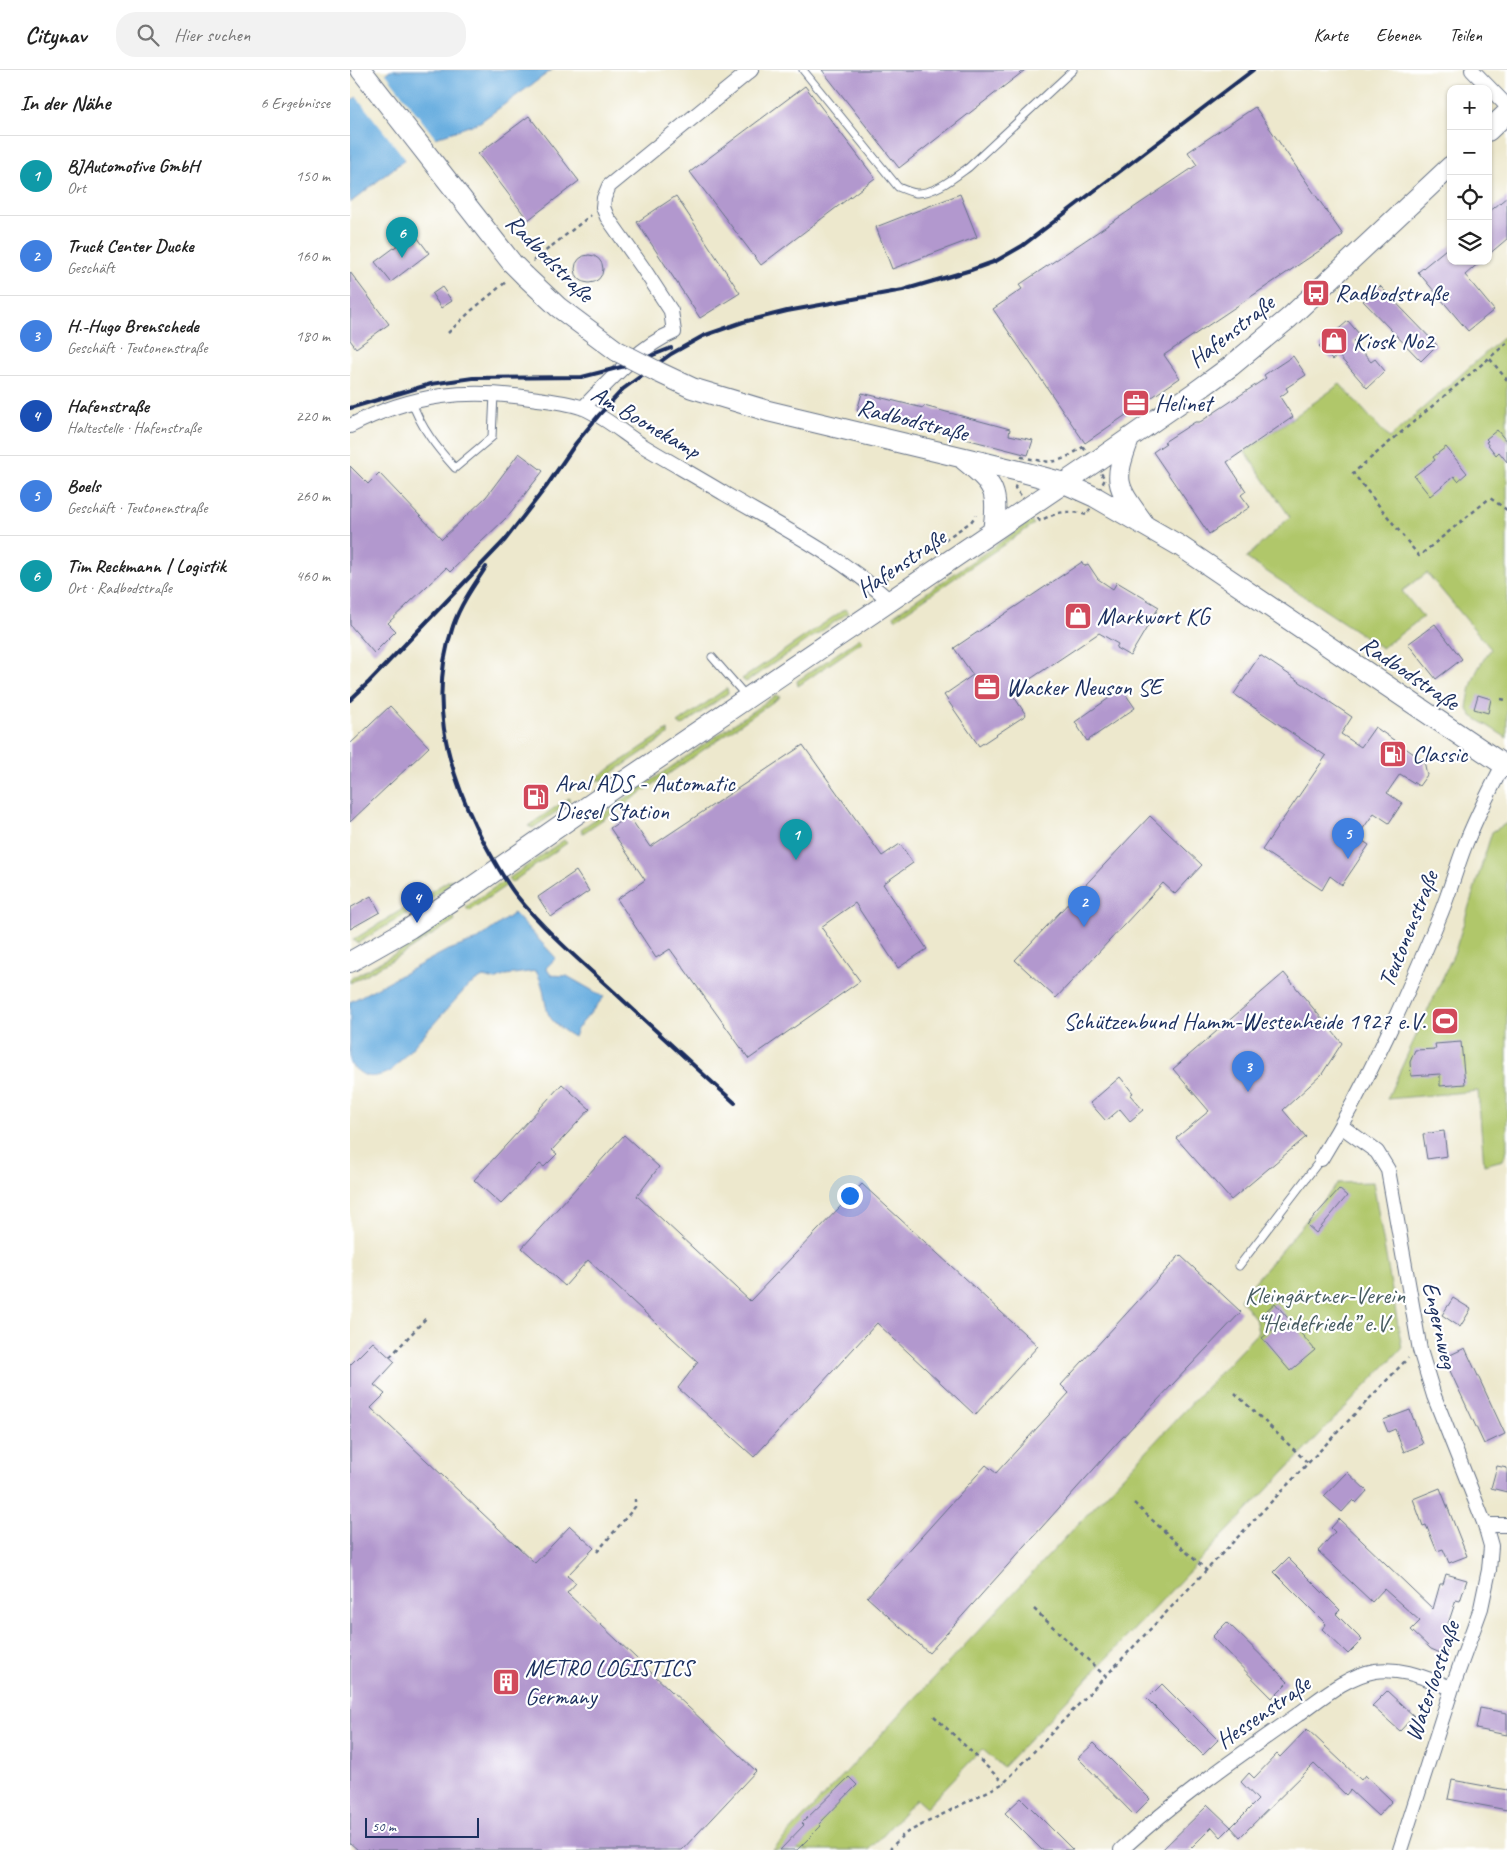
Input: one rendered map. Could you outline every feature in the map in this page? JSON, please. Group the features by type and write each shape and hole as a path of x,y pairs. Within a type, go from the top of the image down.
{"main road":[{"name":"Radbodstraße","path":"362,72 518,270 558,307 617,351 692,388 768,411 1064,483 1095,497 1180,546 1505,766"},
{"path":"1489,130 1507,113"},
{"name":"Hafenstraße","path":"350,962 410,928 472,887 588,806 1129,439 1230,366 1289,318 1447,170"},
{"path":"1129,439 1121,460 1120,486 1122,493 1144,525"},
{"path":"960,457 983,475 993,490 996,504 993,531"}],"street":[{"path":"583,408 632,360 660,338 674,332 671,311 606,217 603,207 604,198 609,186 751,70"},
{"path":"1472,70 1507,106"},
{"name":"Am Boonekamp","path":"350,426 382,411 434,396 460,393 494,393 583,408 598,415 639,443 813,545 866,580 890,602"},
{"name":"Teutonenstraße","path":"1321,1159 1380,1054 1442,910 1464,847 1489,791 1505,766"},
{"name":"Engernweg","path":"1341,1126 1377,1152 1388,1170 1420,1350 1434,1396 1485,1525"},
{"path":"1485,1525 1507,1525"},
{"name":"Waterloostraße","path":"1400,1850 1452,1688 1481,1608 1489,1570 1491,1546 1485,1525"},
{"name":"Hessenstraße","path":"1121,1850 1245,1751 1348,1680 1374,1671 1396,1670 1416,1674 1452,1688"}],"lane":[{"path":"803,70 898,187 917,193 930,190 950,181 969,167 1073,70"},
{"path":"412,402 418,419 436,446 455,468 492,436 494,393"},
{"path":"712,657 748,699"},
{"path":"1239,1266 1321,1159"}],"path":[{"path":"1507,343 1353,473 1420,556 1490,498 1507,510"},
{"path":"1490,359 1507,380"},
{"path":"874,587 971,522 978,514"},
{"path":"1502,698 1507,700"},
{"path":"390,1357 428,1316"},
{"path":"889,1850 904,1834 1004,1783 1404,1362 1420,1350"},
{"path":"1235,1392 1309,1464"},
{"path":"597,1552 635,1507 635,1499"},
{"path":"1134,1503 1207,1571"},
{"path":"1034,1609 1106,1677"},
{"path":"934,1716 1004,1783"}],"green space":[{"path":"1507,334 1507,738 1472,716 1467,708 1474,677 1491,649 1427,573 1402,591 1423,617 1382,648 1246,558 1290,517 1245,452 1340,384 1389,438"},
{"path":"1031,521 1034,524 895,619 894,615"},
{"path":"845,609 848,613 746,682 742,679"},
{"path":"860,638 863,641 798,686 797,681"},
{"path":"727,688 728,693 682,726 678,723"},
{"path":"776,695 780,697 583,833 581,829"},
{"path":"668,730 668,735 602,780 593,780"},
{"path":"569,798 569,803 533,828 528,826"},
{"path":"1507,823 1507,1150 1503,1160 1484,1165 1478,1091 1387,1099 1455,951 1492,832"},
{"path":"564,840 567,843 511,883 508,879"},
{"path":"451,879 451,884 429,900 426,896 409,908 411,911 358,943 353,940"},
{"path":"504,881 507,885 469,911 466,907"},
{"path":"453,916 455,920 401,955 350,983 350,979 400,951"},
{"name":"Kleingärtner-Verein “Heidefriede” e.V.","path":"1373,1182 1402,1348 1003,1767 982,1749 926,1808 916,1799 869,1850 773,1850 1258,1332 1255,1318 1240,1299 1338,1183"}],"water":[{"path":"390,70 552,70 480,122 410,147 404,160 350,203 350,102"},
{"path":"514,913 556,958 546,968 551,975 567,976 604,997 577,1029 574,1037 559,1027 550,1017 541,982 536,971 506,975 495,980 483,977 468,986 390,1072 377,1076 368,1076 360,1073 350,1064 350,1002 446,951 477,940"}],"pier":[{"path":"384,71 437,140 412,149 406,160 355,95"}],"building":[{"path":"822,70 1025,70 899,168"},
{"path":"805,86 875,178 761,265 690,172"},
{"path":"1255,107 1343,235 1164,355 1180,378 1085,443 993,309 1022,289 1019,285 1197,165 1188,152"},
{"path":"529,116 579,181 528,220 478,154"},
{"path":"960,194 977,237 892,269 876,227"},
{"path":"676,196 740,293 700,318 637,222"},
{"path":"1507,197 1507,239 1492,252 1492,220 1492,210"},
{"path":"414,233 429,253 391,282 375,262"},
{"path":"1447,248 1447,265 1476,265 1465,275 1494,310 1468,331 1418,272"},
{"path":"589,255 599,259 603,269 599,279 589,283 579,279 575,269 579,259"},
{"path":"350,272 389,324 356,348 350,340"},
{"path":"1380,286 1437,345 1421,361 1363,301"},
{"path":"442,287 452,301 441,308 432,294"},
{"path":"1348,321 1360,335 1353,342 1371,362 1375,359 1385,371 1367,388 1338,355 1332,360 1319,346"},
{"path":"1293,356 1306,375 1286,388 1288,391 1280,397 1293,417 1227,462 1246,491 1241,495 1250,507 1209,534 1153,452 1166,443 1164,442 1195,422 1200,422 1266,378 1264,375"},
{"path":"862,393 923,408 924,406 1010,429 1009,435 1033,440 1028,455 857,411"},
{"path":"1497,430 1507,442 1507,462 1499,452 1496,455 1486,442 1488,441 1486,439"},
{"path":"1446,447 1467,473 1458,481 1454,476 1430,496 1414,476 1435,460 1433,457"},
{"path":"519,453 543,471 507,517 450,572 446,568 388,623 396,631 374,653 350,625 350,466 368,484 379,473 442,539 486,497"},
{"name":"Markwort KG","path":"1082,562 1084,566 1088,564 1098,579 1113,589 1117,582 1159,607 1130,656 1116,648 1118,644 1099,633 1011,692 1026,715 979,746 944,695 973,675 954,648"},
{"path":"1435,624 1462,659 1436,679 1408,644"},
{"path":"1260,655 1352,717 1341,734 1361,747 1375,727 1424,761 1427,775 1419,786 1400,774 1387,793 1402,803 1389,823 1374,813 1357,837 1369,845 1342,885 1330,876 1322,890 1262,850 1326,756 1234,694"},
{"path":"1122,689 1135,708 1087,741 1075,722"},
{"path":"1478,695 1491,699 1488,713 1474,709"},
{"path":"390,706 429,747 350,822 350,744"},
{"path":"803,745 882,856 900,844 913,863 883,884 927,949 898,968 855,903 821,927 860,981 749,1059 670,949 656,958 617,899 645,880 610,828 629,816 650,847"},
{"path":"1150,816 1202,865 1175,894 1163,883 1056,998 1015,960"},
{"path":"576,871 589,891 551,917 538,897"},
{"path":"371,896 380,912 350,929 350,908"},
{"path":"1284,973 1342,1043 1322,1074 1283,1110 1306,1137 1231,1200 1176,1138 1209,1111 1173,1069"},
{"path":"1461,1042 1465,1084 1440,1086 1440,1074 1411,1076 1410,1062 1415,1050 1436,1049 1435,1044"},
{"path":"1120,1077 1133,1093 1130,1095 1143,1110 1130,1121 1120,1109 1106,1121 1090,1103"},
{"path":"562,1084 590,1109 552,1150 557,1154 544,1167 540,1164 501,1204 474,1180"},
{"path":"1444,1131 1447,1156 1427,1159 1423,1134"},
{"path":"624,1135 659,1167 637,1196 750,1301 862,1184 1038,1346 975,1415 877,1323 754,1457 678,1388 698,1362 588,1260 565,1286 522,1248"},
{"path":"1339,1189 1347,1196 1316,1233 1307,1225"},
{"path":"1180,1255 1241,1312 1120,1440 929,1653 867,1597 986,1465 996,1473 1069,1393 1061,1385"},
{"path":"1453,1298 1471,1309 1460,1327 1442,1315"},
{"path":"1275,1303 1315,1350 1290,1371 1262,1338 1272,1330 1260,1316"},
{"name":"METRO LOGISTICS Germany","path":"373,1342 395,1362 374,1385 385,1394 371,1408 535,1563 570,1526 594,1548 567,1576 576,1583 567,1593 756,1771 682,1850 358,1850 350,1843 350,1365"},
{"path":"1465,1348 1505,1434 1484,1444 1444,1358"},
{"path":"1410,1410 1423,1444 1404,1452 1395,1429 1388,1432 1383,1420"},
{"path":"1497,1466 1507,1468 1507,1492 1491,1488"},
{"path":"1347,1472 1367,1491 1356,1503 1353,1500 1342,1512 1324,1496"},
{"path":"1440,1488 1467,1556 1449,1563 1443,1549 1437,1551 1426,1525 1423,1526 1413,1499"},
{"path":"1339,1519 1433,1609 1440,1584 1443,1584 1446,1574 1467,1580 1460,1601 1456,1600 1448,1624 1450,1626 1449,1630 1454,1632 1445,1655 1431,1649 1411,1630 1420,1621 1384,1589 1372,1602 1318,1551 1335,1532 1331,1528"},
{"path":"1288,1558 1340,1610 1336,1614 1362,1640 1348,1654 1322,1629 1326,1624 1274,1572"},
{"path":"1227,1622 1288,1682 1272,1698 1212,1637"},
{"path":"1162,1684 1218,1740 1203,1755 1147,1699"},
{"path":"1387,1691 1414,1716 1400,1731 1372,1706"},
{"path":"1480,1708 1507,1713 1507,1735 1476,1729"},
{"path":"1307,1729 1361,1780 1365,1775 1392,1801 1378,1816 1350,1790 1346,1795 1314,1764 1240,1837 1231,1827 1258,1800 1241,1782 1249,1773 1254,1778 1277,1754 1280,1757"},
{"path":"1094,1743 1150,1799 1134,1815 1078,1758"},
{"path":"849,1777 857,1785 819,1824 821,1826 797,1850 780,1850 804,1825 802,1823"},
{"path":"1452,1780 1507,1790 1507,1810 1448,1799"},
{"path":"1021,1798 1073,1850 1042,1850 1005,1813"},
{"path":"1208,1805 1231,1827 1221,1837 1212,1827 1189,1850 1162,1850"}],"railway":[{"path":"350,700 505,540 546,487 576,443 623,389 671,354 703,336 743,322 787,311 903,290 996,261 1022,246 1253,70"},
{"path":"350,408 431,384 473,378 582,377 625,366 671,348"},
{"path":"486,567 459,610 446,652 442,678 444,728 449,753 465,803 476,827 494,862 510,887 550,933 735,1103"}],"place":[{"name":"Tim Reckmann | Logistik","path":"402,258"},
{"name":"Radbodstraße","path":"1316,293"},
{"name":"Kiosk No2","path":"1334,341"},
{"name":"Helinet","path":"1136,403"},
{"name":"Markwort KG","path":"1078,616"},
{"name":"Wacker Neuson SE","path":"987,687"},
{"name":"Classic","path":"1393,754"},
{"name":"Aral ADS - Automatic Diesel Station","path":"536,797"},
{"name":"Boels","path":"1348,859"},
{"name":"BJAutomotive GmbH","path":"796,860"},
{"name":"Hafenstraße","path":"417,923"},
{"name":"Truck Center Ducke","path":"1084,927"},
{"name":"Schützenbund Hamm-Westenheide 1927 e.V.","path":"1445,1021"},
{"name":"H.-Hugo Brenschede","path":"1248,1092"},
{"name":"METRO LOGISTICS Germany","path":"506,1682"}]}
